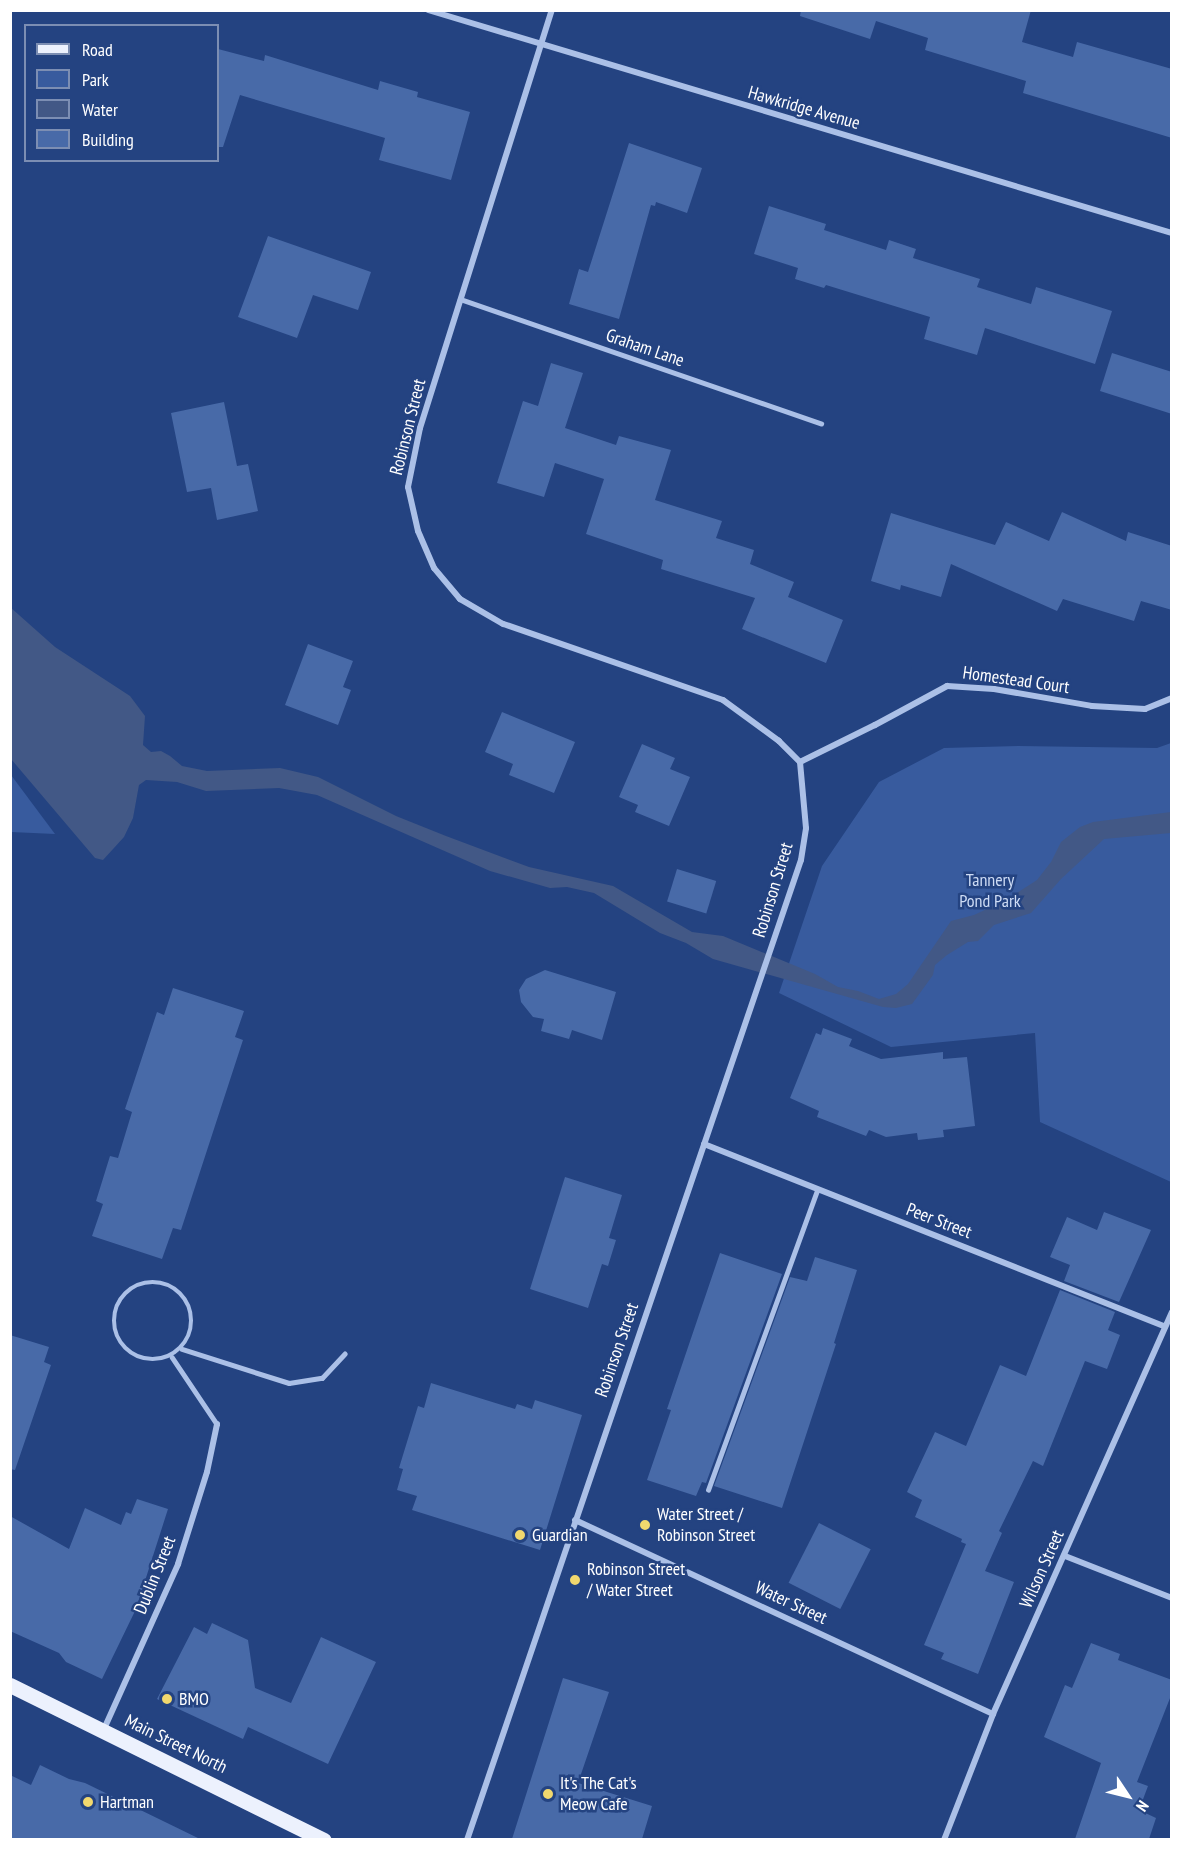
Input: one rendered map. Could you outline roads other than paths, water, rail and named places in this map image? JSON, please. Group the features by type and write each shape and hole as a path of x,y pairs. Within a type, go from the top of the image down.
{"main road":[{"name":"Main Street North","path":"10,1685 324,1839"}],"street":[{"name":"Hawkridge Avenue","path":"428,10 541,46 1172,233"},
{"name":"Robinson Street","path":"467,1839 801,860 806,828 800,762 779,741 723,700 503,624 460,599 434,568 418,531 408,487 420,428 552,10"},
{"name":"Homestead Court","path":"800,762 876,725 947,686 994,689 1092,706 1145,708 1172,698"},
{"name":"Peer Street","path":"704,1144 1164,1326"},
{"name":"Wilson Street","path":"944,1839 993,1714 1172,1312"},
{"name":"Dublin Street","path":"104,1731 178,1564 207,1472 217,1424"},
{"name":"Water Street","path":"575,1520 993,1714"},
{"path":"1065,1556 1172,1598"}],"lane":[{"name":"Graham Lane","path":"460,298 821,423"},
{"path":"708,1490 817,1190"},
{"path":"145,1283 165,1283 177,1289 186,1298 192,1311 193,1324 190,1337 183,1349 172,1356 147,1361 130,1353 118,1339 115,1315 118,1303 126,1292 145,1283"},
{"path":"183,1349 289,1383 322,1378 344,1354"},
{"path":"172,1356 217,1424"}],"water":[{"path":"10,607 55,647 130,696 145,716 143,745 151,752 161,751 182,766 207,771 280,768 318,777 396,816 446,836 529,867 613,886 692,932 723,936 815,974 838,987 879,999 896,994 908,984 951,921 974,915 1006,900 1037,880 1051,862 1061,842 1080,827 1093,822 1171,812 1171,833 1104,839 1061,879 1031,913 994,925 978,941 968,942 947,955 935,965 933,975 912,1004 896,1008 883,1007 713,959 686,943 660,933 594,893 567,887 550,888 490,871 317,795 279,788 206,791 177,782 146,780 139,785 133,818 124,837 103,860 95,858 11,759"}],"place":[{"name":"Water Street / Robinson Street","path":"645,1525"},
{"name":"Guardian","path":"520,1535"},
{"name":"Robinson Street / Water Street","path":"575,1580"},
{"name":"BMO","path":"167,1699"},
{"name":"It's The Cat's Meow Cafe","path":"548,1794"},
{"name":"Hartman","path":"88,1802"}],"park label":[{"name":"Tannery Pond Park","path":"990,891"}]}
